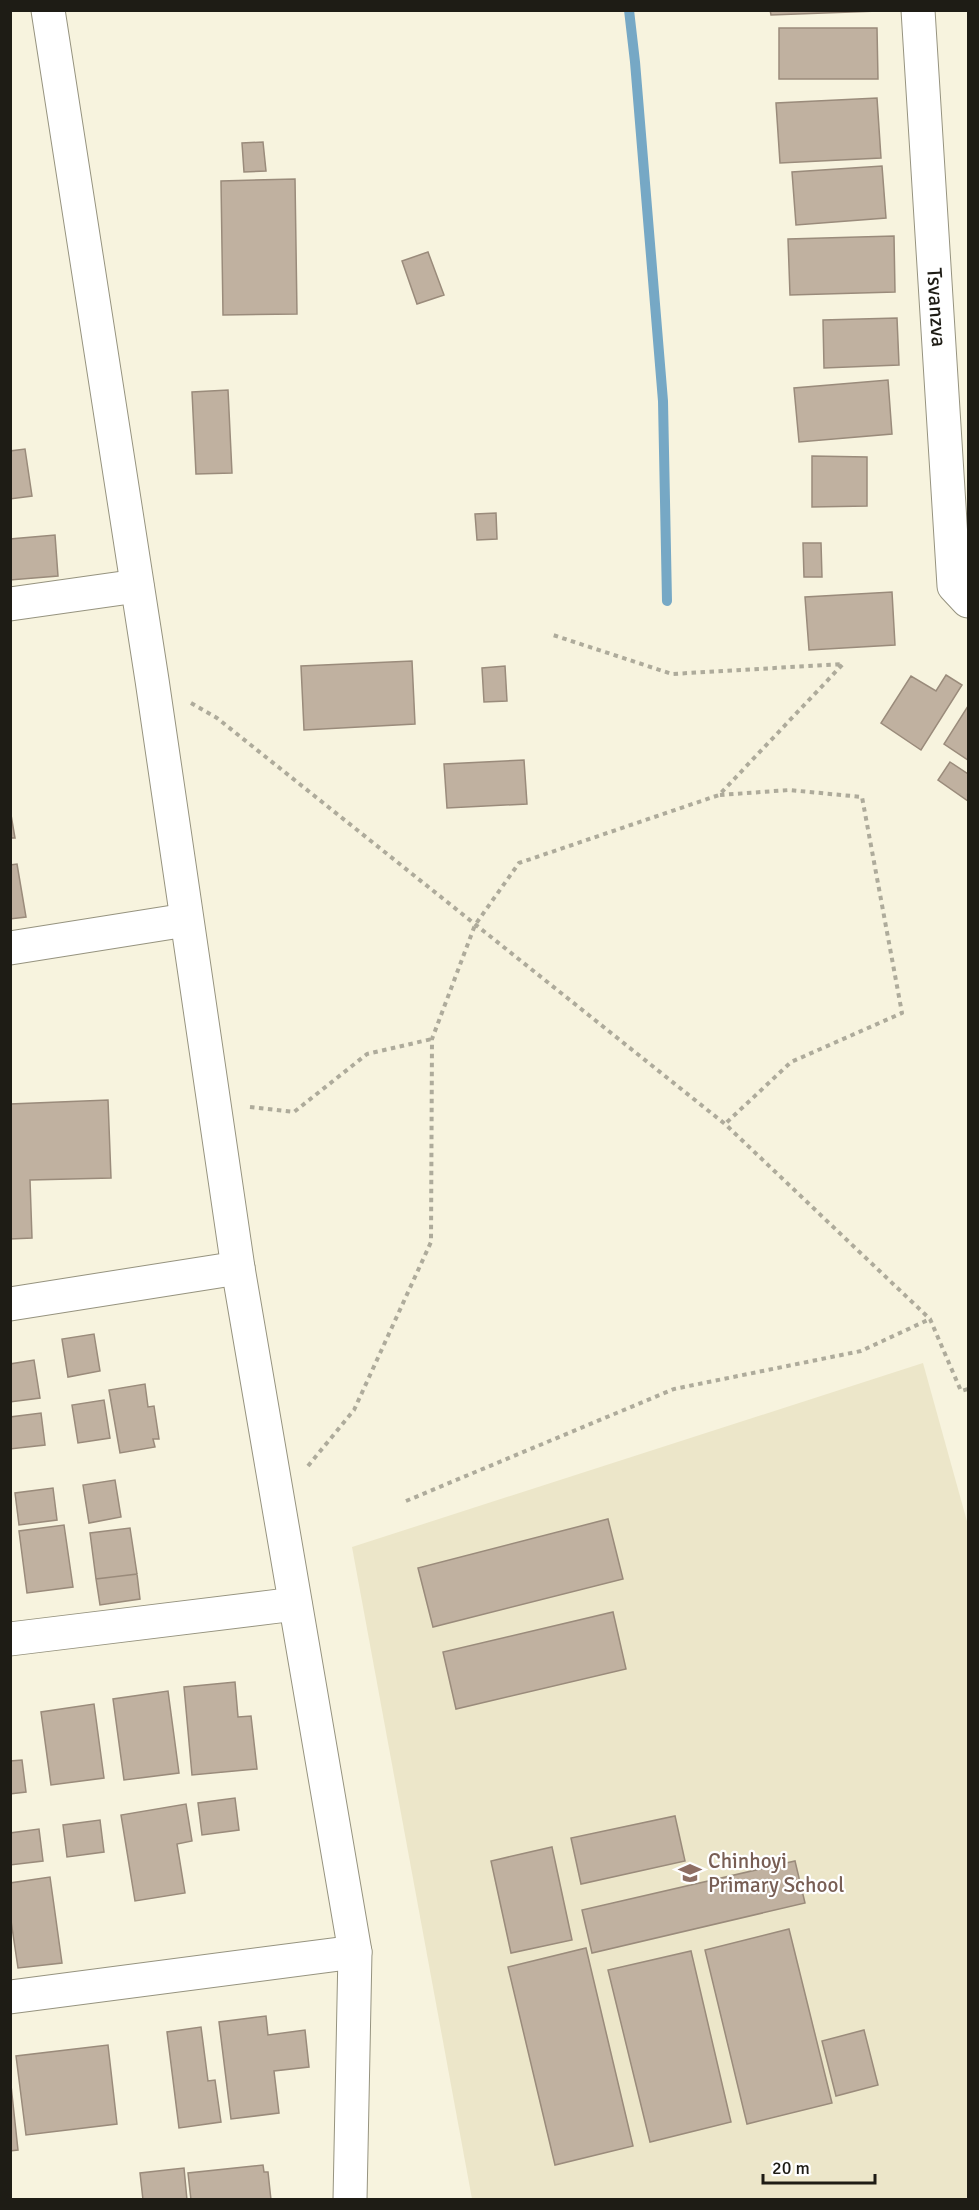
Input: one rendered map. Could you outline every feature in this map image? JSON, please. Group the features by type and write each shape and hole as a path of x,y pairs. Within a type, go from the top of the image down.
{"street":[{"path":"48,10 152,680 238,1268 355,1952 350,2199"},
{"name":"Tsvanzva","path":"918,10 954,586 969,601"},
{"path":"10,604 137,586"},
{"path":"10,948 186,920"},
{"path":"10,1304 238,1268"},
{"path":"10,1639 295,1604"},
{"path":"10,1997 355,1952"}],"path":[{"path":"553,635 672,674 843,664 719,795"},
{"path":"152,680 217,718 725,1124 930,1319 961,1390 969,1389"},
{"path":"278,1502 354,1410 431,1242 432,1039 475,925 519,863 719,795 789,790 862,797 902,1013 791,1062 725,1124"},
{"path":"213,1103 294,1112 367,1054 432,1039"},
{"path":"406,1501 674,1389 861,1351 930,1319"}],"shaded area":[{"name":"Chinhoyi Primary School","path":"923,1363 968,1525 968,2199 472,2199 352,1547"}],"building":[{"path":"770,10 878,10 878,11 771,15"},
{"path":"779,28 877,28 878,79 779,79"},
{"path":"877,98 881,158 780,163 776,103"},
{"path":"263,142 266,171 244,172 242,143"},
{"path":"882,166 886,218 796,225 792,172"},
{"path":"295,179 297,314 223,315 221,181"},
{"path":"894,236 895,292 790,295 788,239"},
{"path":"428,252 444,295 417,304 402,261"},
{"path":"897,318 899,365 824,368 823,320"},
{"path":"888,380 892,434 799,442 794,388"},
{"path":"228,390 232,473 196,474 192,392"},
{"path":"25,449 32,496 10,499 10,451"},
{"path":"812,456 867,457 867,506 812,507"},
{"path":"496,513 497,539 477,540 475,514"},
{"path":"55,535 58,576 10,580 10,539"},
{"path":"803,543 821,543 822,577 804,577"},
{"path":"892,592 895,645 809,650 805,597"},
{"path":"412,661 415,724 304,730 301,666"},
{"path":"505,666 507,701 484,702 482,668"},
{"path":"946,675 962,685 921,750 881,723 911,676 936,691"},
{"path":"968,706 968,760 944,744"},
{"path":"524,760 527,804 447,808 444,764"},
{"path":"950,762 968,774 968,801 938,780"},
{"path":"10,809 15,838 10,838"},
{"path":"17,864 26,917 10,919 10,865"},
{"path":"108,1100 111,1178 30,1180 32,1238 10,1239 10,1104"},
{"path":"94,1334 100,1371 68,1377 62,1339"},
{"path":"34,1360 40,1398 10,1402 10,1364"},
{"path":"145,1384 148,1407 154,1406 159,1439 153,1439 155,1447 120,1453 109,1390"},
{"path":"104,1400 110,1438 78,1443 72,1405"},
{"path":"41,1413 45,1445 10,1449 10,1417"},
{"path":"115,1480 121,1517 89,1523 83,1485"},
{"path":"53,1488 57,1520 19,1525 15,1493"},
{"path":"608,1519 623,1579 433,1627 418,1568"},
{"path":"64,1525 73,1587 27,1593 19,1531"},
{"path":"130,1528 137,1574 96,1579 90,1533"},
{"path":"137,1574 140,1599 100,1605 96,1579"},
{"path":"613,1612 626,1669 456,1709 443,1652"},
{"path":"235,1682 238,1717 251,1716 257,1769 192,1775 184,1687"},
{"path":"168,1691 179,1773 124,1780 113,1699"},
{"path":"94,1704 104,1778 51,1785 41,1712"},
{"path":"22,1760 26,1792 10,1794 10,1761"},
{"path":"235,1798 239,1830 202,1835 198,1803"},
{"path":"186,1804 192,1841 177,1844 185,1893 135,1901 121,1815"},
{"path":"675,1816 685,1861 581,1884 571,1838"},
{"path":"100,1820 104,1852 67,1857 63,1825"},
{"path":"39,1829 43,1861 10,1865 10,1833"},
{"path":"552,1847 572,1940 511,1953 491,1861"},
{"path":"795,1861 805,1903 592,1953 582,1910"},
{"path":"50,1877 62,1963 18,1968 10,1914 10,1883"},
{"path":"789,1929 832,2103 747,2124 705,1950"},
{"path":"586,1948 633,2146 555,2165 508,1967"},
{"path":"691,1951 731,2122 650,2142 608,1970"},
{"path":"266,2016 268,2035 305,2030 309,2067 274,2071 279,2113 231,2119 219,2022"},
{"path":"201,2027 208,2081 215,2080 221,2122 179,2128 167,2032"},
{"path":"864,2030 878,2085 836,2096 822,2041"},
{"path":"108,2045 117,2124 26,2135 16,2056"},
{"path":"10,2076 18,2150 10,2151"},
{"path":"263,2165 264,2172 268,2172 271,2200 191,2200 188,2173"},
{"path":"184,2168 187,2200 143,2200 140,2173"}],"waterway":[{"path":"629,10 663,401 667,601"}],"place":[{"name":"Chinhoyi Primary School","path":"690,1873"}]}
